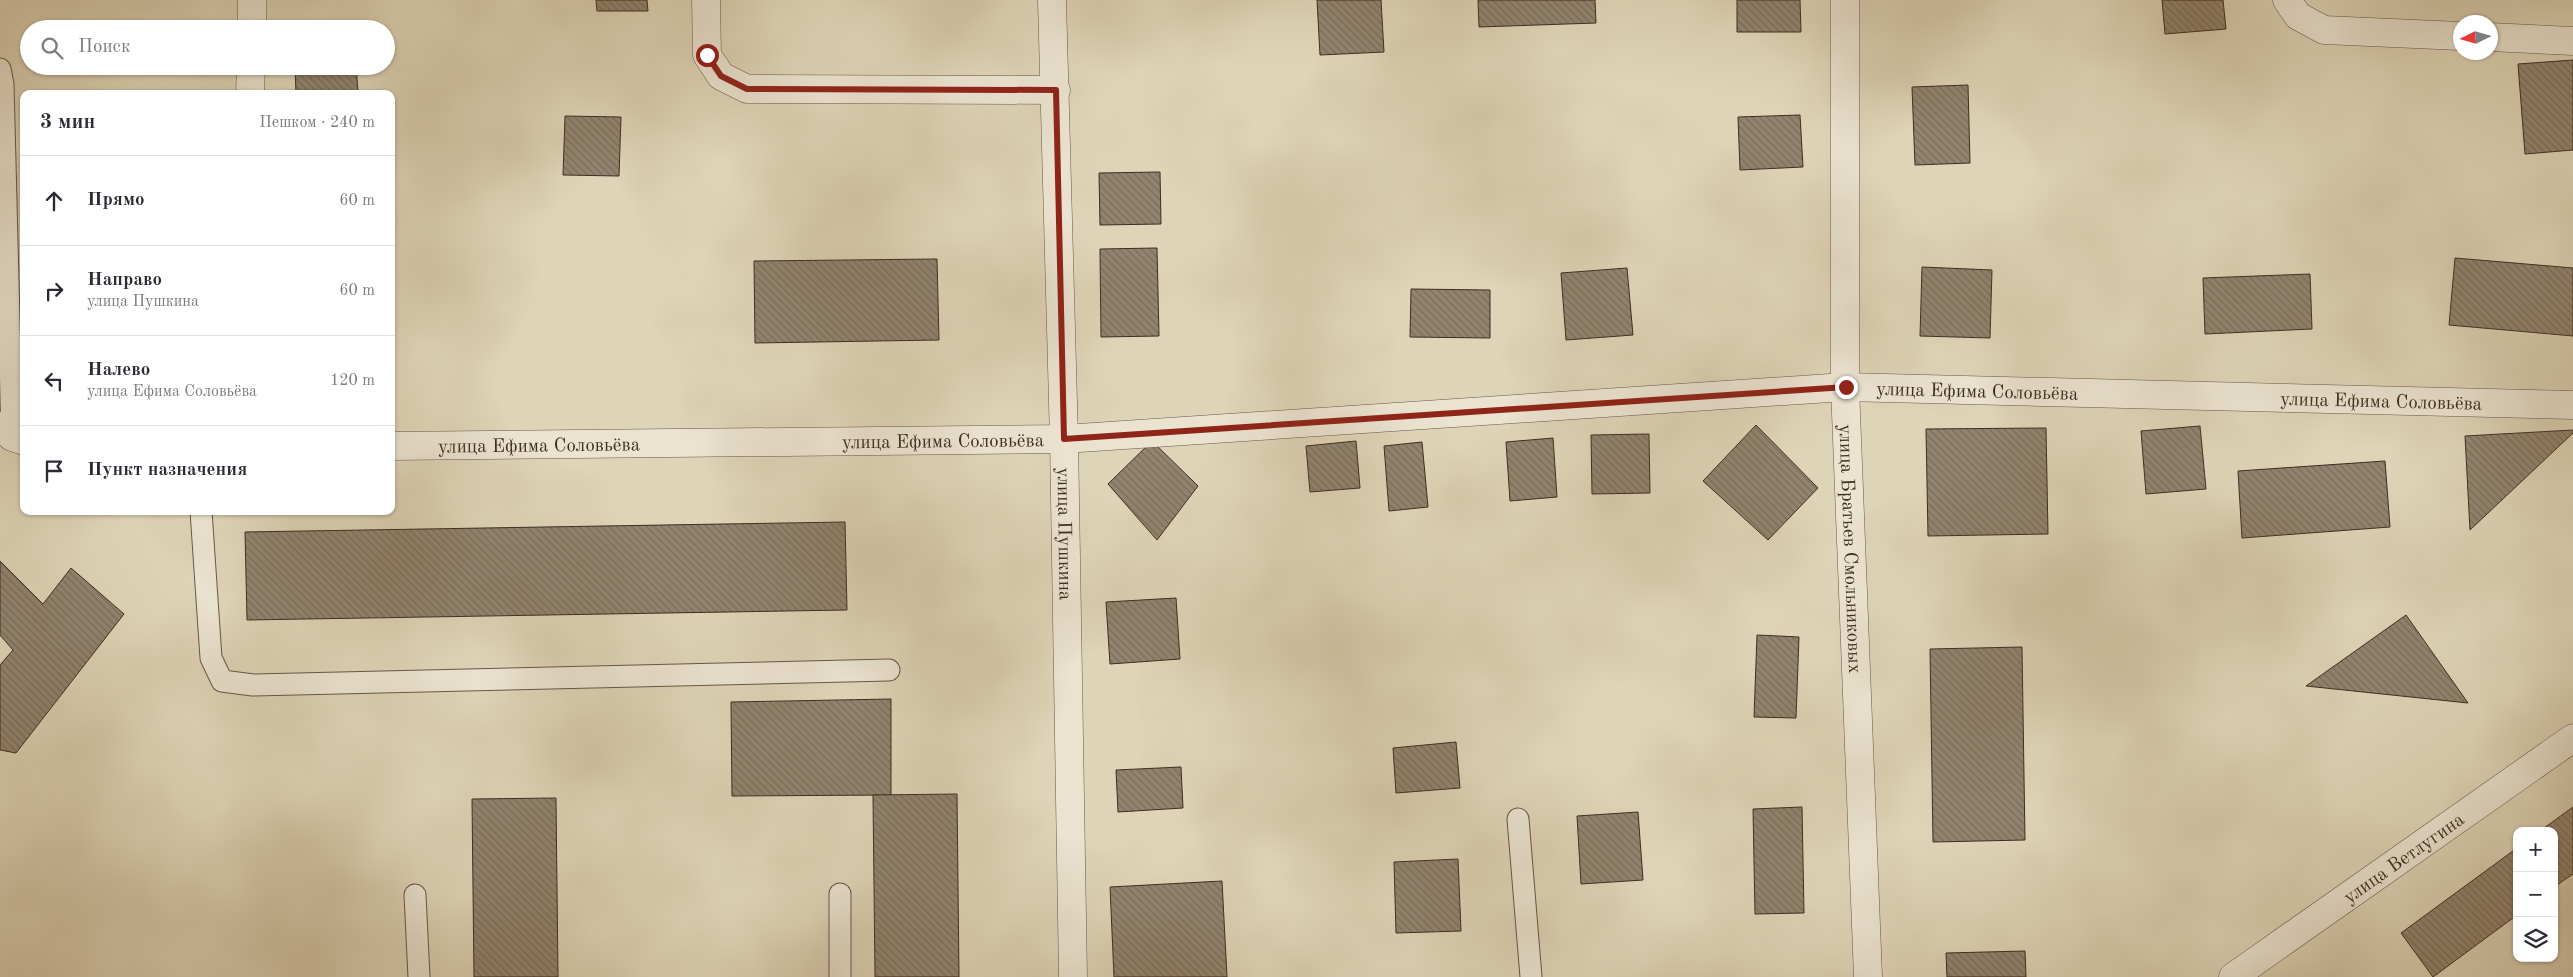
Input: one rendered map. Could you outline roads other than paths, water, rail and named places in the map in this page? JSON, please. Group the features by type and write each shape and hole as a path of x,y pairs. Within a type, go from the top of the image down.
{"street":[{"path":"252,0 252,20"},
{"path":"706,0 707,55 721,76 747,89 1056,90"},
{"name":"улица Пушкина","path":"1052,0 1056,90 1064,439 1073,977"},
{"name":"улица Братьев Смольниковых","path":"1846,0 1846,387 1868,977"},
{"path":"2287,0 2298,16 2324,30 2453,36"},
{"path":"2498,37 2573,40"},
{"path":"250,90 251,75"},
{"name":"улица Ефима Соловьёва","path":"395,446 1064,439 1846,387 2573,405"},
{"name":"улица Ветлугина","path":"2233,977 2573,738"}],"lane":[{"path":"0,69 3,84 12,435"},
{"path":"201,515 211,658 222,681 253,685 889,670"},
{"path":"1518,819 1531,977"},
{"path":"840,894 840,977"},
{"path":"415,895 419,977"}]}
